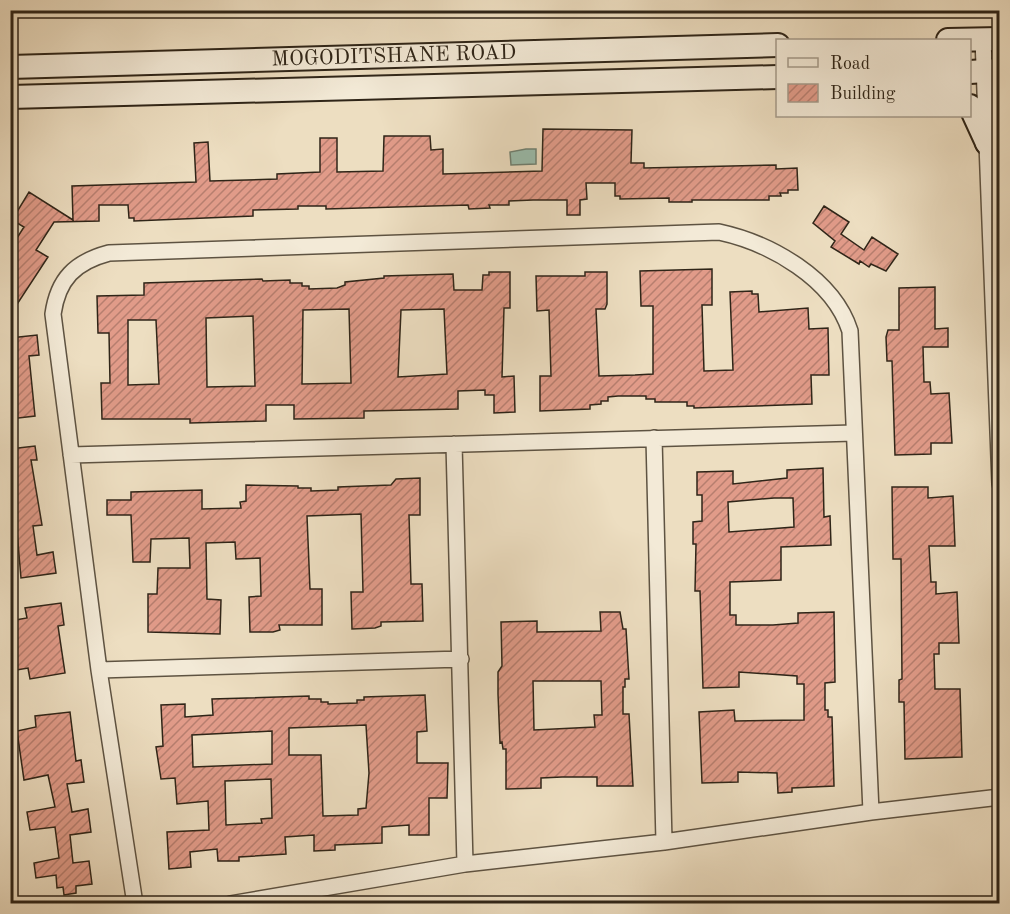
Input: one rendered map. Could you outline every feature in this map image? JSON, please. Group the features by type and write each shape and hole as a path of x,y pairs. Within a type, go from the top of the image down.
{"main road":[{"path":"971,39 991,39"},
{"name":"MOGODITSHANE ROAD","path":"10,67 776,45"},
{"name":"MOGODITSHANE ROAD","path":"10,97 776,77"},
{"path":"971,110 987,143"},
{"path":"987,143 992,121 999,111"}],"street":[{"path":"991,39 984,71 999,484"},
{"path":"135,903 99,670 53,314 56,296 63,279 76,266 108,253 718,232 765,246 833,295 845,315 850,331 871,812"},
{"path":"71,455 854,433"},
{"path":"654,438 664,842"},
{"path":"454,444 465,864"},
{"path":"99,670 461,659"},
{"path":"230,903 465,864 664,842 871,812 999,797"}],"shaded area":[{"path":"536,149 536,164 511,165 510,152"}],"building":[{"path":"543,129 632,130 631,163 644,163 644,168 776,165 776,169 797,168 798,190 788,190 788,193 780,193 781,196 769,196 769,200 669,202 669,198 620,199 620,196 615,196 615,183 586,183 587,199 580,200 580,215 567,215 567,200 533,200 509,201 509,205 489,205 490,208 469,209 468,205 326,209 326,206 298,206 298,209 253,210 253,216 134,221 134,218 129,218 128,205 99,205 99,221 54,222 36,250 48,257 10,315 10,249 24,227 12,220 29,192 73,220 72,186 196,182 194,143 208,142 210,181 277,179 277,174 320,172 320,138 337,138 337,172 383,171 384,136 430,136 431,150 443,149 443,174 542,171"},
{"path":"824,206 849,222 841,234 864,250 872,237 898,254 886,271 871,264 869,267 860,261 859,264 831,247 835,241 813,223"},
{"path":"712,269 712,305 702,305 704,371 733,370 730,292 752,291 752,294 758,294 759,312 808,308 809,329 828,328 829,375 811,375 812,404 694,408 694,406 687,406 687,402 655,402 655,399 646,399 646,396 618,396 608,397 608,401 601,401 601,404 590,405 590,409 540,411 540,376 551,376 549,310 537,311 536,276 585,276 585,272 607,272 607,304 605,309 596,309 599,376 635,375 653,374 653,306 641,306 640,271"},
{"path":"489,272 510,272 510,308 504,308 502,377 514,376 515,412 494,413 494,395 485,395 485,390 458,391 458,409 364,411 364,418 294,419 294,405 266,405 266,421 190,423 190,419 102,419 101,383 110,383 109,333 98,333 97,296 144,295 144,283 290,280 290,283 302,283 302,286 309,286 309,289 337,288 345,285 345,282 384,278 384,276 453,274 454,290 482,290 483,275 489,275","holes":["349,309 351,383 302,384 303,310","444,309 447,374 398,377 401,310","253,316 255,386 207,387 206,318","128,320 156,320 159,384 128,385"]},
{"path":"935,287 935,329 948,328 948,347 923,347 924,382 930,382 931,394 949,393 952,443 931,443 931,454 895,455 892,361 887,361 886,337 888,330 899,330 899,288"},
{"path":"37,335 39,355 29,356 35,416 10,419 10,338"},
{"path":"35,446 37,460 31,460 42,525 33,526 37,555 53,552 56,573 21,578 10,449"},
{"path":"823,468 824,517 830,516 831,545 781,547 781,580 730,582 730,615 736,615 736,625 773,625 798,623 798,613 834,612 835,682 825,683 825,710 828,710 828,717 832,717 834,786 792,788 792,792 778,793 777,773 738,772 738,782 702,783 699,712 734,710 735,721 804,720 804,684 797,684 797,676 739,672 739,687 703,688 700,591 695,591 696,544 693,544 693,522 702,521 702,495 697,495 697,472 733,471 733,484 787,478 787,470","holes":["793,498 794,527 729,532 728,502"]},
{"path":"420,478 420,515 409,515 411,584 422,584 423,621 381,622 381,626 375,628 352,629 351,592 363,592 361,514 307,516 310,589 322,589 322,625 279,625 280,630 273,632 250,632 249,597 261,596 260,558 236,559 235,542 206,543 207,599 221,600 220,634 148,632 148,594 157,594 158,568 190,568 189,538 151,539 150,562 133,562 131,515 107,515 107,500 131,500 131,492 202,490 202,509 241,508 240,502 246,501 246,485 298,486 298,488 311,488 311,491 338,490 338,487 391,485 396,479"},
{"path":"892,487 928,487 928,498 953,496 955,546 929,546 931,582 936,582 936,594 957,592 959,643 939,643 939,654 934,654 935,689 960,689 962,757 905,759 904,702 899,702 899,680 902,679 901,559 893,559"},
{"path":"61,603 64,625 58,626 65,673 30,679 28,668 10,671 10,621 27,618 25,608"},
{"path":"600,612 620,612 623,629 626,629 629,679 625,679 625,687 623,687 623,714 629,714 633,786 597,786 597,777 562,777 541,778 541,788 506,789 506,749 503,749 502,742 500,743 498,694 498,672 502,666 501,622 537,621 537,632 601,631","holes":["533,681 601,681 602,715 594,715 595,727 534,730"]},
{"path":"425,695 427,731 417,732 417,763 448,763 447,798 429,798 429,835 409,835 409,825 382,827 382,843 335,845 335,850 314,851 314,835 285,837 286,854 239,857 239,861 218,861 217,849 190,852 191,867 169,869 167,832 209,830 208,801 177,804 175,778 161,779 156,747 163,746 161,705 185,704 185,717 213,715 212,699 309,696 309,699 321,699 321,702 328,702 328,704 357,703 357,700 364,700 364,697","holes":["366,725 369,773 366,808 358,809 358,815 323,816 321,755 289,755 289,728","272,731 272,764 193,767 192,735","271,779 272,818 261,819 262,823 226,825 225,781"]},
{"path":"70,712 76,761 81,760 84,782 67,784 72,812 88,809 91,832 70,835 73,863 89,861 92,884 76,886 76,893 64,895 63,887 57,888 56,875 36,878 34,863 59,858 55,827 30,830 27,812 55,807 48,775 24,780 17,731 36,727 35,716"}]}
